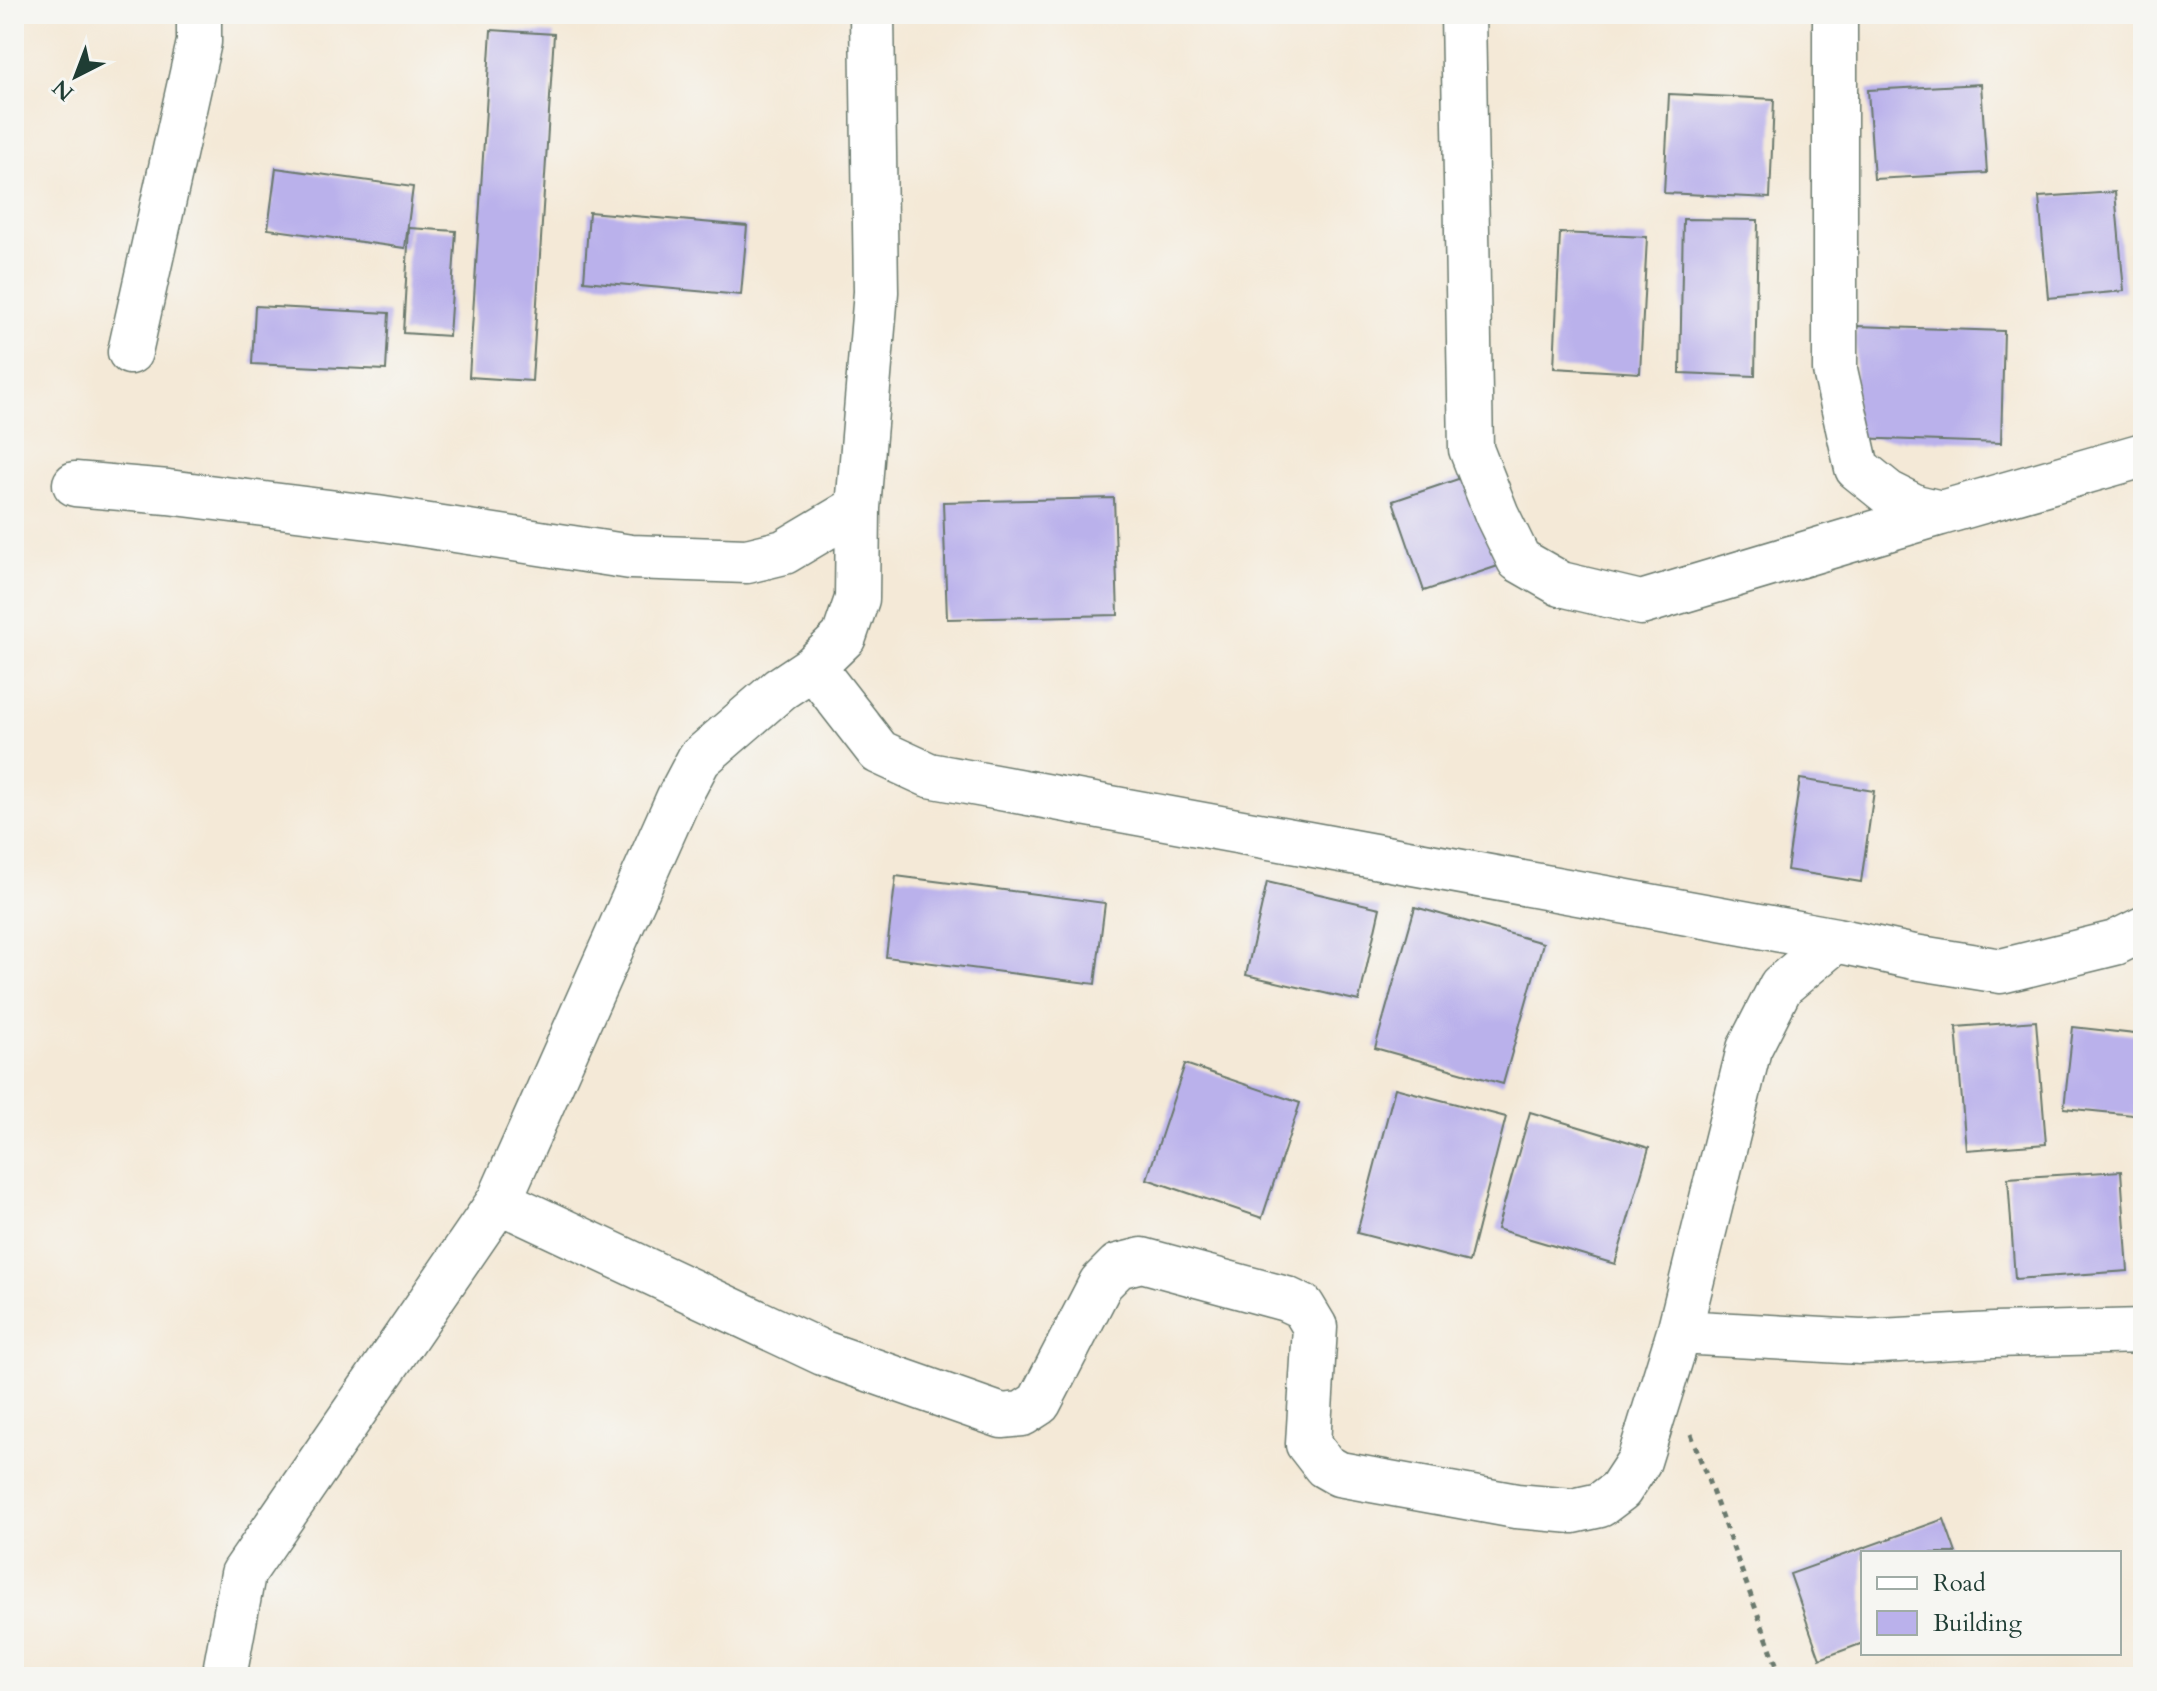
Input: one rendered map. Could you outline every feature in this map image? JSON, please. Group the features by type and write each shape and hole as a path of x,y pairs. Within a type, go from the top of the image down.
{"street":[{"path":"130,352 199,42 199,14"},
{"path":"224,1677 243,1574 499,1201 678,799 699,759 780,689 813,667 844,637 857,599 858,508 876,292 872,14"},
{"path":"1463,14 1471,449 1519,560 1561,584 1641,603 2143,455"},
{"path":"1835,14 1835,370 1857,468 1888,493 1916,507 1941,513"},
{"path":"75,484 182,493 391,520 631,557 704,560 747,561 784,552 858,508"},
{"path":"813,667 879,752 929,775 2001,971 2115,943 2143,929"},
{"path":"499,1201 823,1353 1002,1416 1022,1414 1039,1403 1101,1283 1118,1266 1142,1260 1286,1299 1303,1307 1315,1327 1308,1444 1325,1466 1339,1474 1516,1506 1573,1511 1600,1505 1620,1490 1639,1461 1679,1332 1749,1049 1781,986 1836,940"},
{"path":"1679,1332 1861,1342 2143,1331"}],"path":[{"path":"1689,1427 1781,1677"}],"building":[{"path":"491,30 554,34 532,381 469,377"},
{"path":"1981,84 1987,173 1874,179 1868,90"},
{"path":"1669,94 1774,99 1770,198 1664,193"},
{"path":"276,168 413,187 405,248 268,229"},
{"path":"2115,192 2124,291 2048,298 2039,197"},
{"path":"589,212 747,226 741,295 584,281"},
{"path":"1683,219 1758,220 1755,376 1680,373"},
{"path":"409,228 456,231 449,336 403,333"},
{"path":"1560,233 1647,237 1640,373 1554,368"},
{"path":"255,306 389,313 386,370 252,364"},
{"path":"1856,326 2004,331 2001,443 1854,438"},
{"path":"1467,476 1498,566 1424,591 1393,501"},
{"path":"1114,498 1118,615 947,619 943,502"},
{"path":"1800,779 1874,791 1861,882 1787,870"},
{"path":"896,876 1105,903 1095,984 886,957"},
{"path":"1267,882 1380,908 1359,1001 1246,975"},
{"path":"1415,907 1543,943 1503,1084 1375,1048"},
{"path":"2036,1021 2046,1144 1966,1150 1956,1027"},
{"path":"2073,1027 2143,1035 2143,1116 2064,1108"},
{"path":"1185,1064 1300,1103 1262,1218 1147,1179"},
{"path":"1395,1088 1506,1117 1469,1262 1357,1233"},
{"path":"1530,1112 1649,1148 1615,1264 1497,1229"},
{"path":"2121,1171 2128,1271 2015,1279 2008,1178"},
{"path":"1944,1519 1955,1551 1861,1551 1861,1644 1820,1659 1790,1574"}]}
